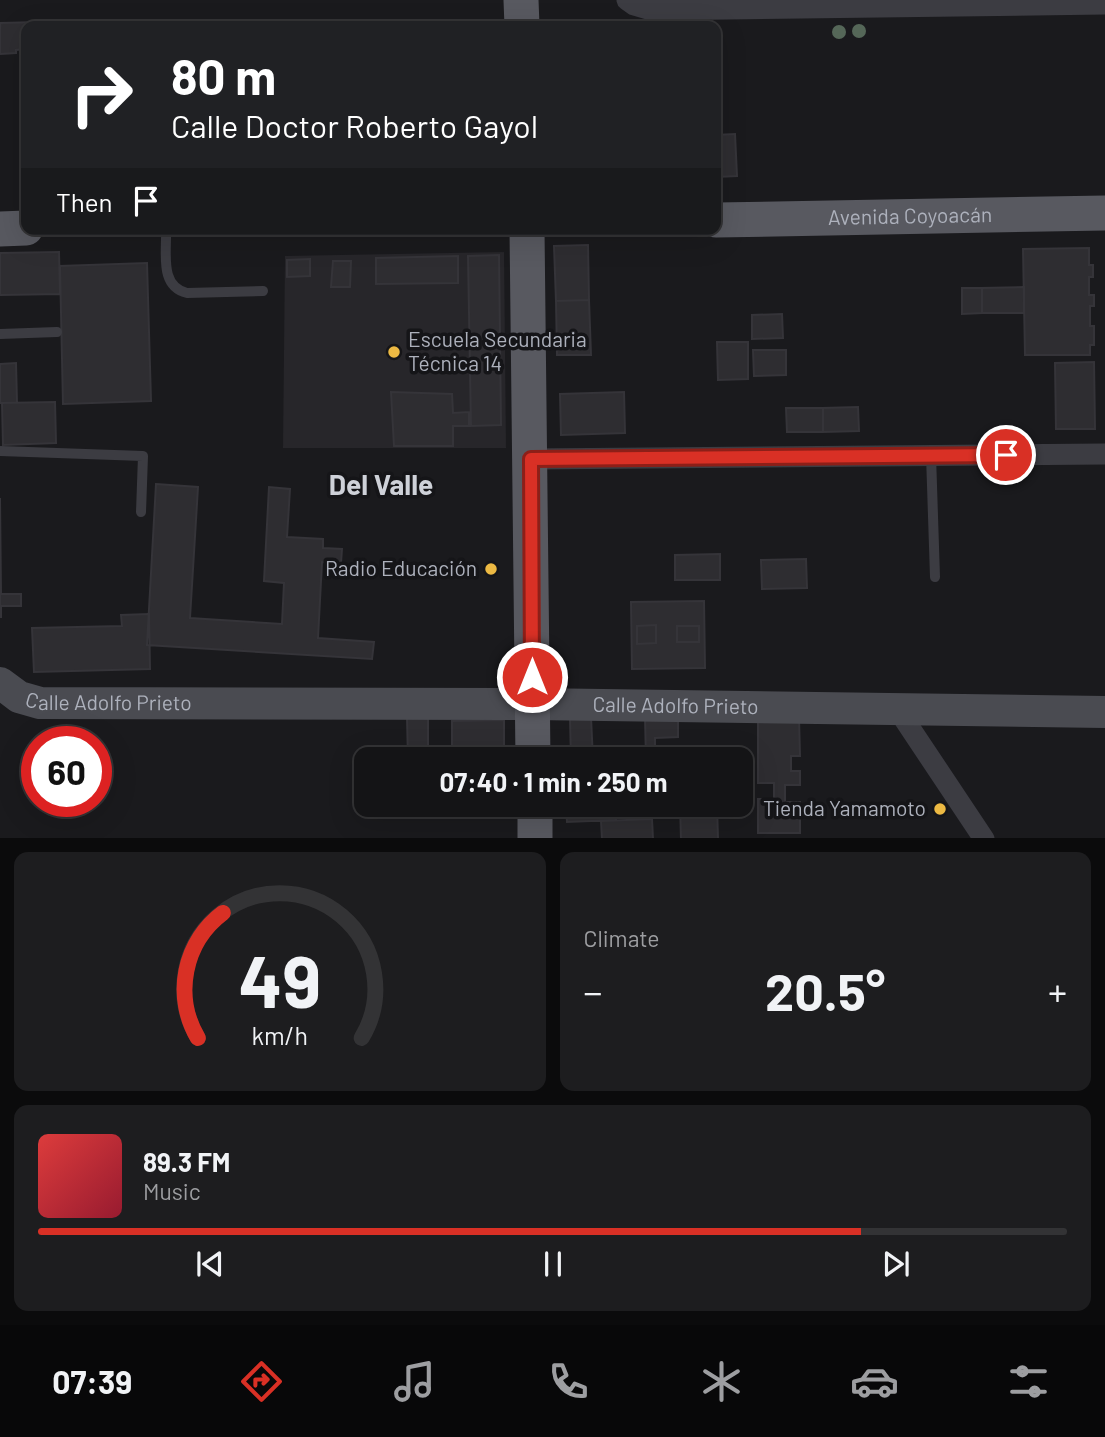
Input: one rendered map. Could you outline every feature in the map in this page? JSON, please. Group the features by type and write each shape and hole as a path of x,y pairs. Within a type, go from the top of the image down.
{"main road":[{"path":"521,0 522,21"},
{"name":"Avenida Coyoacán","path":"721,220 1105,213"},
{"path":"0,229 21,228"},
{"path":"527,235 533,747"},
{"path":"535,817 536,838"}],"street":[{"path":"627,0 651,10 1105,4"},
{"path":"531,459 1105,454"},
{"name":"Calle Adolfo Prieto","path":"0,683 19,697 40,704 532,704 1105,712"},
{"path":"896,707 984,838"}],"lane":[{"path":"166,235 167,273 170,284 177,291 263,291"},
{"path":"0,334 57,332"},
{"path":"0,451 143,456 141,512"},
{"path":"932,456 935,577"}],"shaded area":[{"name":"Escuela Secundaria Técnica 14","path":"504,252 506,448 283,448 285,256"}],"building":[{"path":"21,22 21,50 16,50 16,53 0,54 0,23"},
{"path":"735,134 737,176 721,177 721,135"},
{"path":"588,245 589,300 556,301 554,246"},
{"path":"1089,248 1089,265 1093,265 1093,277 1089,277 1089,295 1094,295 1094,306 1090,306 1090,326 1094,326 1094,345 1090,345 1090,355 1025,355 1023,249"},
{"path":"59,252 60,294 0,295 0,253"},
{"path":"499,255 501,425 471,426 468,256"},
{"path":"458,256 458,283 376,284 376,258"},
{"path":"310,259 310,276 287,277 287,260"},
{"path":"333,261 351,261 350,287 331,287"},
{"path":"147,263 151,401 63,404 60,266"},
{"path":"1024,287 1024,313 982,313 982,288"},
{"path":"962,288 982,288 982,313 962,314"},
{"path":"589,300 591,355 557,355 556,301"},
{"path":"782,314 783,338 752,339 752,315"},
{"path":"717,342 748,342 748,379 718,380"},
{"path":"753,350 786,350 786,375 754,376"},
{"path":"1094,362 1095,429 1056,429 1055,363"},
{"path":"16,363 17,403 0,403 0,364"},
{"path":"391,392 452,394 453,413 469,412 469,426 453,426 453,446 394,446"},
{"path":"624,392 625,433 561,435 560,394"},
{"path":"55,402 56,443 3,445 2,403"},
{"path":"858,407 859,431 823,432 823,408"},
{"path":"786,408 823,408 823,432 787,432"},
{"path":"156,484 198,487 190,618 282,624 284,583 264,581 269,487 290,489 287,537 323,539 323,548 342,549 341,563 322,562 318,638 374,642 372,659 147,645"},
{"path":"0,498 1,594 21,594 21,606 1,606 1,617 0,617"},
{"path":"720,554 720,580 675,580 675,555"},
{"path":"806,559 807,588 762,589 761,560"},
{"path":"704,601 705,668 632,669 631,602","holes":["656,625 656,643 637,644 637,626","677,626 699,626 699,642 677,642"]},
{"path":"149,614 150,669 34,672 32,628 122,626 121,615"},
{"path":"656,625 656,643 637,644 637,626"},
{"path":"677,626 699,626 699,642 677,642"},
{"path":"407,717 428,717 428,747 408,747"},
{"path":"591,717 592,747 571,747 570,718"},
{"path":"645,717 678,717 678,737 655,738 655,747 646,747"},
{"path":"758,718 799,718 800,756 791,756 791,771 800,771 800,785 785,785 785,802 800,802 800,833 758,833 758,799 774,799 774,783 758,783"},
{"path":"504,720 504,747 452,747 452,721"},
{"path":"567,817 616,817 616,820 567,822"},
{"path":"680,817 717,817 718,838 681,838"},
{"path":"652,819 653,838 602,838 601,821"}],"place":[{"name":"Escuela Secundaria Técnica 14","path":"394,352"},
{"name":"Radio Educación","path":"491,569"},
{"name":"Tienda Yamamoto","path":"940,809"}],"district":[{"name":"Del Valle","path":"381,485"}],"route":[{"path":"532,677 531,459 1006,455"}]}
